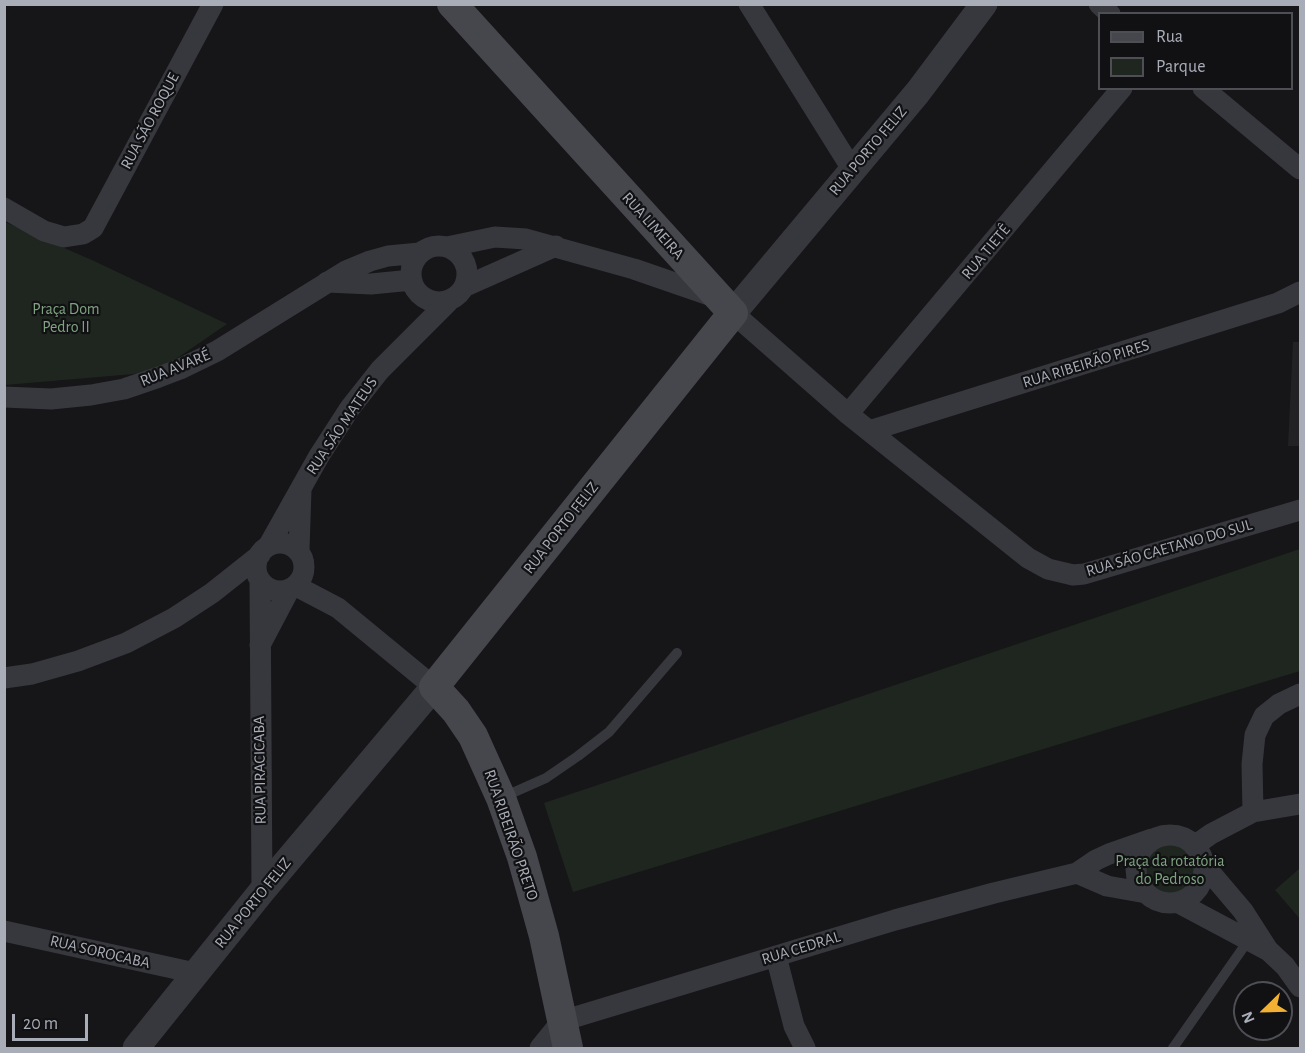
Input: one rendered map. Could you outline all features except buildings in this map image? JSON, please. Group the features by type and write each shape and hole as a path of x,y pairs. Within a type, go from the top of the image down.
{"main road":[{"name":"RUA LIMEIRA","path":"452,4 726,306"},
{"name":"RUA PORTO FELIZ","path":"434,687 726,306"},
{"name":"RUA RIBEIRÃO PRETO","path":"434,687 456,711 474,736 501,798 522,857 538,916 565,1035"}],"street":[{"name":"RUA SÃO ROQUE","path":"4,208 53,235 64,237 83,234 93,228 213,4"},
{"path":"750,4 852,169"},
{"name":"RUA PORTO FELIZ","path":"726,306 852,169 918,92 984,4"},
{"name":"RUA TIETÊ","path":"848,414 1120,90"},
{"path":"1205,90 1300,170"},
{"path":"447,247 472,240 526,238 633,269 726,306"},
{"path":"466,286 556,246"},
{"path":"327,282 414,285 430,301 448,302 461,293 466,286 468,276 467,267 456,251 447,247 428,248 414,261 411,270 414,285 408,340"},
{"name":"RUA AVARÉ","path":"4,397 51,399 91,395 124,389 159,377 217,351 346,271 388,256 420,253"},
{"name":"RUA RIBEIRÃO PIRES","path":"869,431 1268,307 1300,292"},
{"name":"RUA SÃO MATEUS","path":"4,678 32,674 78,661 126,643 174,618 212,593 264,550 350,408 380,370 448,302"},
{"name":"RUA LIMEIRA","path":"726,306 869,431"},
{"name":"RUA SÃO CAETANO DO SUL","path":"869,431 1028,558 1061,573 1084,574 1300,510"},
{"name":"RUA SÃO MATEUS","path":"301,487 302,558"},
{"path":"284,543 302,558 302,580 293,588 273,590 260,580 256,565 264,550 284,543"},
{"name":"RUA RIBEIRÃO PRETO","path":"302,558 338,608 434,687"},
{"name":"RUA PIRACICABA","path":"260,580 262,891"},
{"name":"RUA RIBEIRÃO PRETO","path":"293,588 338,608"},
{"name":"RUA PIRACICABA","path":"259,648 293,588"},
{"name":"RUA PORTO FELIZ","path":"136,1048 262,891 434,687"},
{"path":"1253,812 1252,764 1255,735 1264,716 1279,704 1300,694"},
{"path":"1194,846 1211,834 1253,812 1300,804"},
{"path":"1146,893 1139,883 1136,865 1143,849 1152,839 1166,835 1186,839 1201,855 1204,865 1252,934 1285,966 1300,987"},
{"name":"RUA CEDRAL","path":"565,1035 776,956 934,909 1077,873 1109,854 1152,839"},
{"path":"1077,873 1107,886 1146,893 1162,902 1177,902 1196,891 1202,882 1204,865"},
{"path":"1177,902 1252,934"},
{"name":"RUA SOROCABA","path":"4,931 195,974"},
{"path":"776,956 794,1026 805,1048"},
{"path":"540,1048 565,1035"}],"lane":[{"path":"501,798 546,778 609,732 677,653"},
{"path":"1173,1048 1252,934"}],"shaded area":[{"path":"1293,342 1300,342 1300,446 1288,446"}],"green space":[{"name":"Praça Dom Pedro II","path":"5,222 227,324 157,372 5,385"},
{"path":"1300,549 1300,671 573,892 544,803"},
{"name":"Praça da rotatória do Pedroso","path":"1170,840 1187,845 1195,853 1200,870 1195,887 1187,895 1170,900 1153,895 1145,887 1140,870 1145,853 1153,845"},
{"path":"1300,868 1300,919 1275,890"}]}
